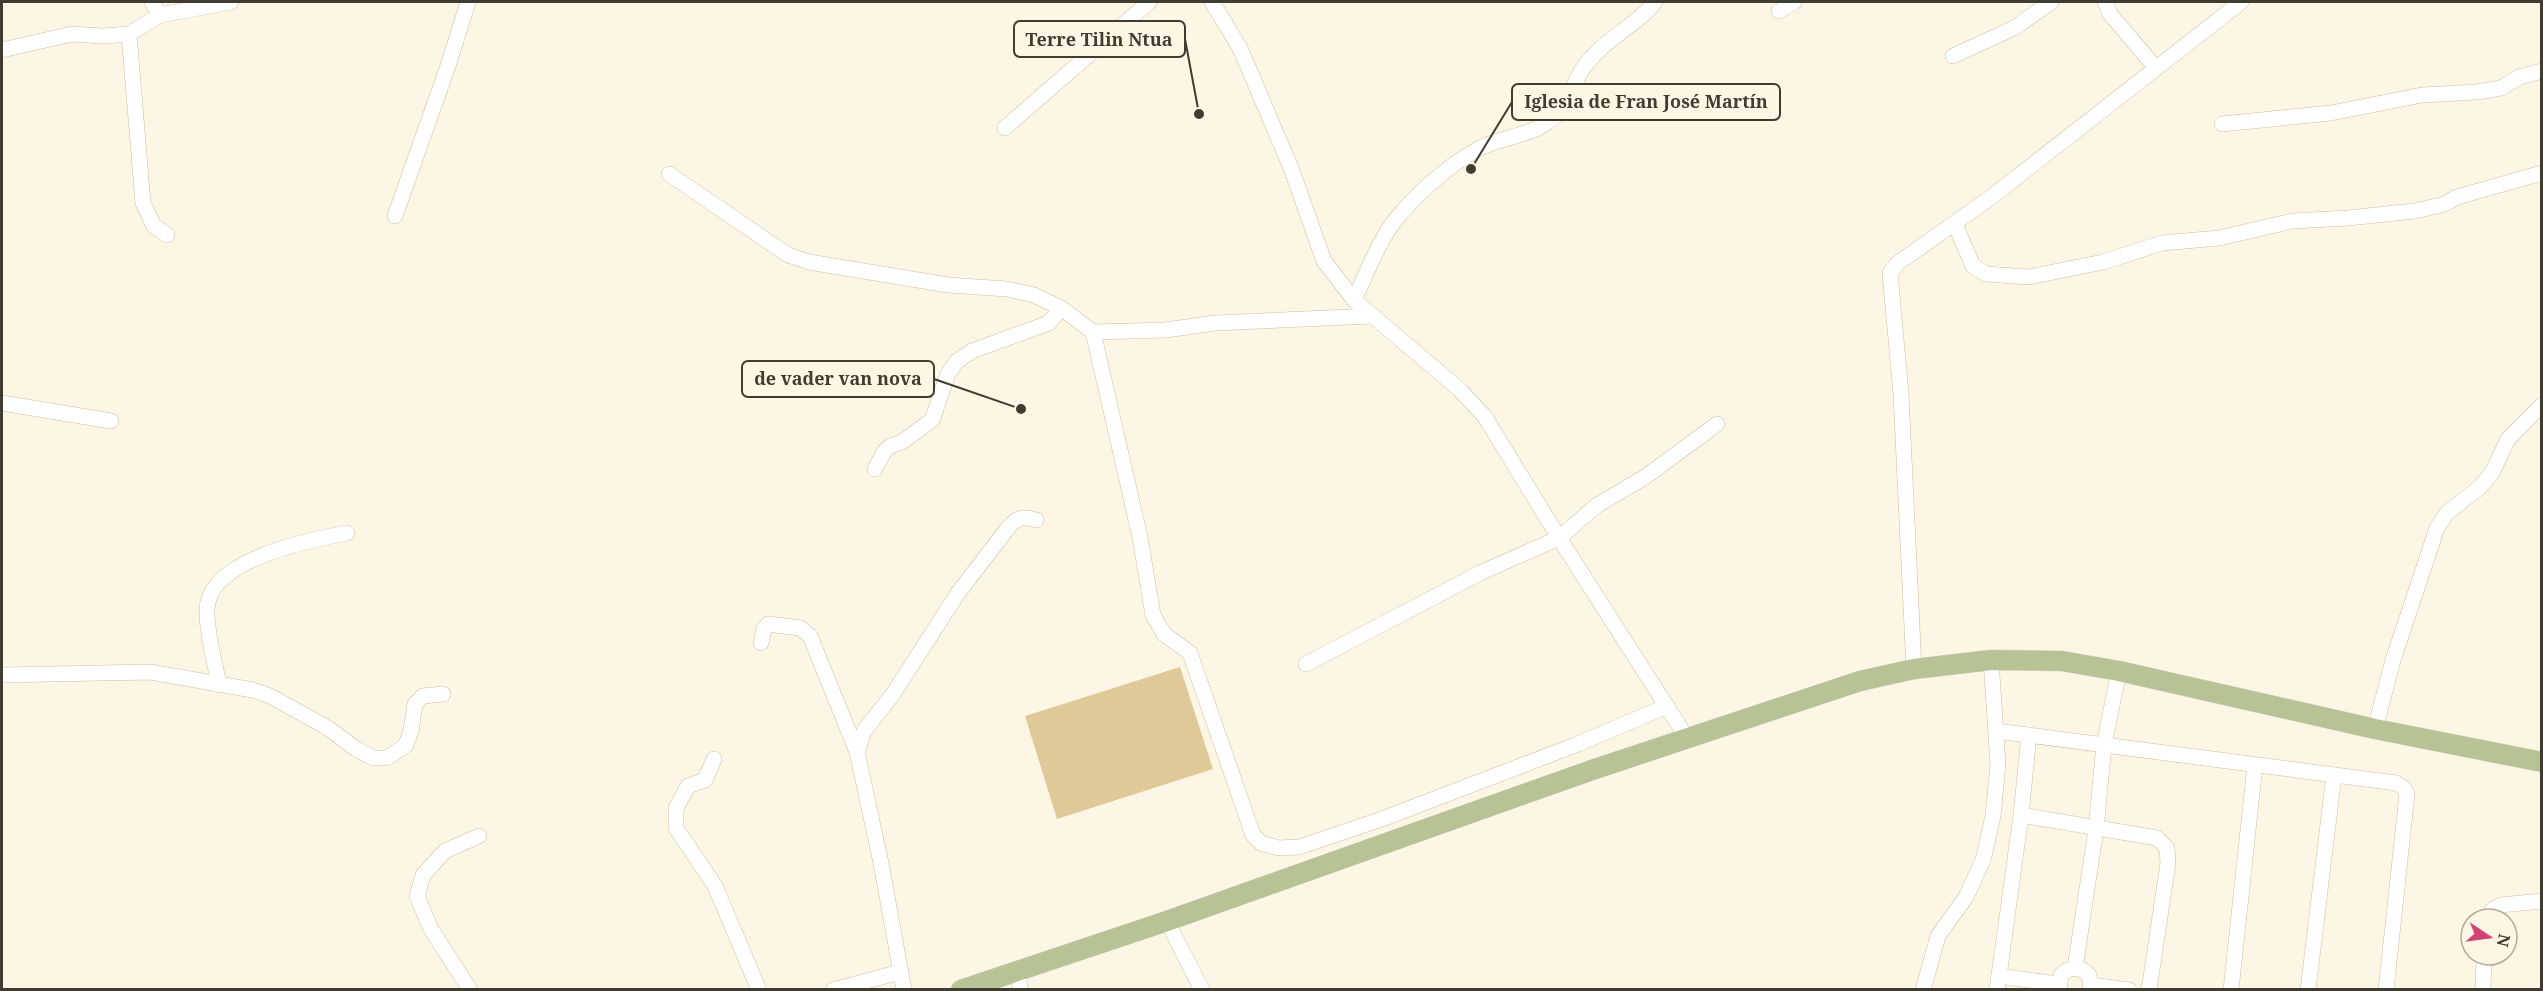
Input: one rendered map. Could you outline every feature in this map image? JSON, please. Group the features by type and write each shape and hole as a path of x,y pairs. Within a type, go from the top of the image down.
{"main road":[{"path":"961,990 1018,969 1167,921 1397,838 1688,738 1860,681 1914,669 1991,660 2062,661 2119,671 2375,729 2541,762"}],"street":[{"path":"2,50 72,34 103,36 129,34 156,8 231,2"},
{"path":"395,216 468,2"},
{"path":"1005,128 1149,2"},
{"path":"1212,2 1245,58 1291,168 1324,261 1354,300 1461,390 1485,417 1559,538 1688,738"},
{"path":"1354,300 1380,247 1401,212 1442,175 1480,148 1546,124 1557,115 1568,103 1581,70 1587,63 1601,47 1655,2"},
{"path":"1779,11 1794,2"},
{"path":"1953,56 2005,33 2051,2"},
{"path":"2105,2 2110,14 2156,68"},
{"path":"1914,669 1901,394 1890,273 1904,259 1955,224 2241,2"},
{"path":"129,34 142,202 153,226 167,235"},
{"path":"2222,124 2331,113 2422,95 2477,92 2501,88 2519,77 2541,71"},
{"path":"1955,224 1973,266 1986,274 2029,277 2103,262 2162,243 2219,238 2292,221 2415,211 2445,204 2457,197 2541,173"},
{"path":"669,174 788,255 809,262 948,285 1007,289 1034,295 1061,308 1093,332 1167,330 1215,323 1371,316"},
{"path":"875,468 890,446 902,442 932,420 948,374 957,361 972,351 1049,322 1061,308"},
{"path":"1093,332 1140,537 1153,615 1164,634 1190,653 1253,836 1261,843 1278,848 1299,846 1382,819 1578,744 1667,706"},
{"path":"2,403 111,421"},
{"path":"2375,729 2392,660 2437,528 2447,513 2492,473 2508,439 2541,405"},
{"path":"1306,664 1480,573 1559,538 1596,506 1663,465 1717,424"},
{"path":"857,752 864,732 893,694 958,593 1008,528 1017,518 1026,517 1036,520"},
{"path":"219,685 207,611 209,595 230,572 261,555 304,541 347,533"},
{"path":"761,643 764,629 768,624 800,628 810,636 857,752 881,863 904,990"},
{"path":"1923,990 1938,936 1966,897 1983,860 1993,816 1998,764 1991,660"},
{"path":"2074,968 2096,829 2104,745 2119,671"},
{"path":"2,675 150,672 253,690 270,696 328,728 356,749 373,758 387,758 406,745 411,731 415,704 423,696 443,694"},
{"path":"1997,731 2396,783 2404,788 2407,794 2386,990"},
{"path":"2029,735 2021,816 1998,983 2059,987 2061,975 2074,968 2080,968 2088,975 2091,987 2129,990"},
{"path":"714,759 705,780 688,786 676,808 676,828 715,886 759,990"},
{"path":"2231,990 2255,765"},
{"path":"2308,990 2334,775"},
{"path":"2021,816 2157,838 2167,848 2168,863 2149,990"},
{"path":"470,990 431,929 417,897 423,875 445,851 478,836"},
{"path":"2497,907 2541,901"},
{"path":"1167,921 1202,990"},
{"path":"2483,990 2484,967"},
{"path":"1018,969 1020,990"},
{"path":"832,990 900,972"}],"shaded area":[{"path":"1180,667 1213,769 1057,819 1025,716"}],"place":[{"name":"Terre Tilin Ntua","path":"1199,114"},
{"name":"Iglesia de Fran José Martín","path":"1471,169"},
{"name":"de vader van nova","path":"1021,409"}]}
